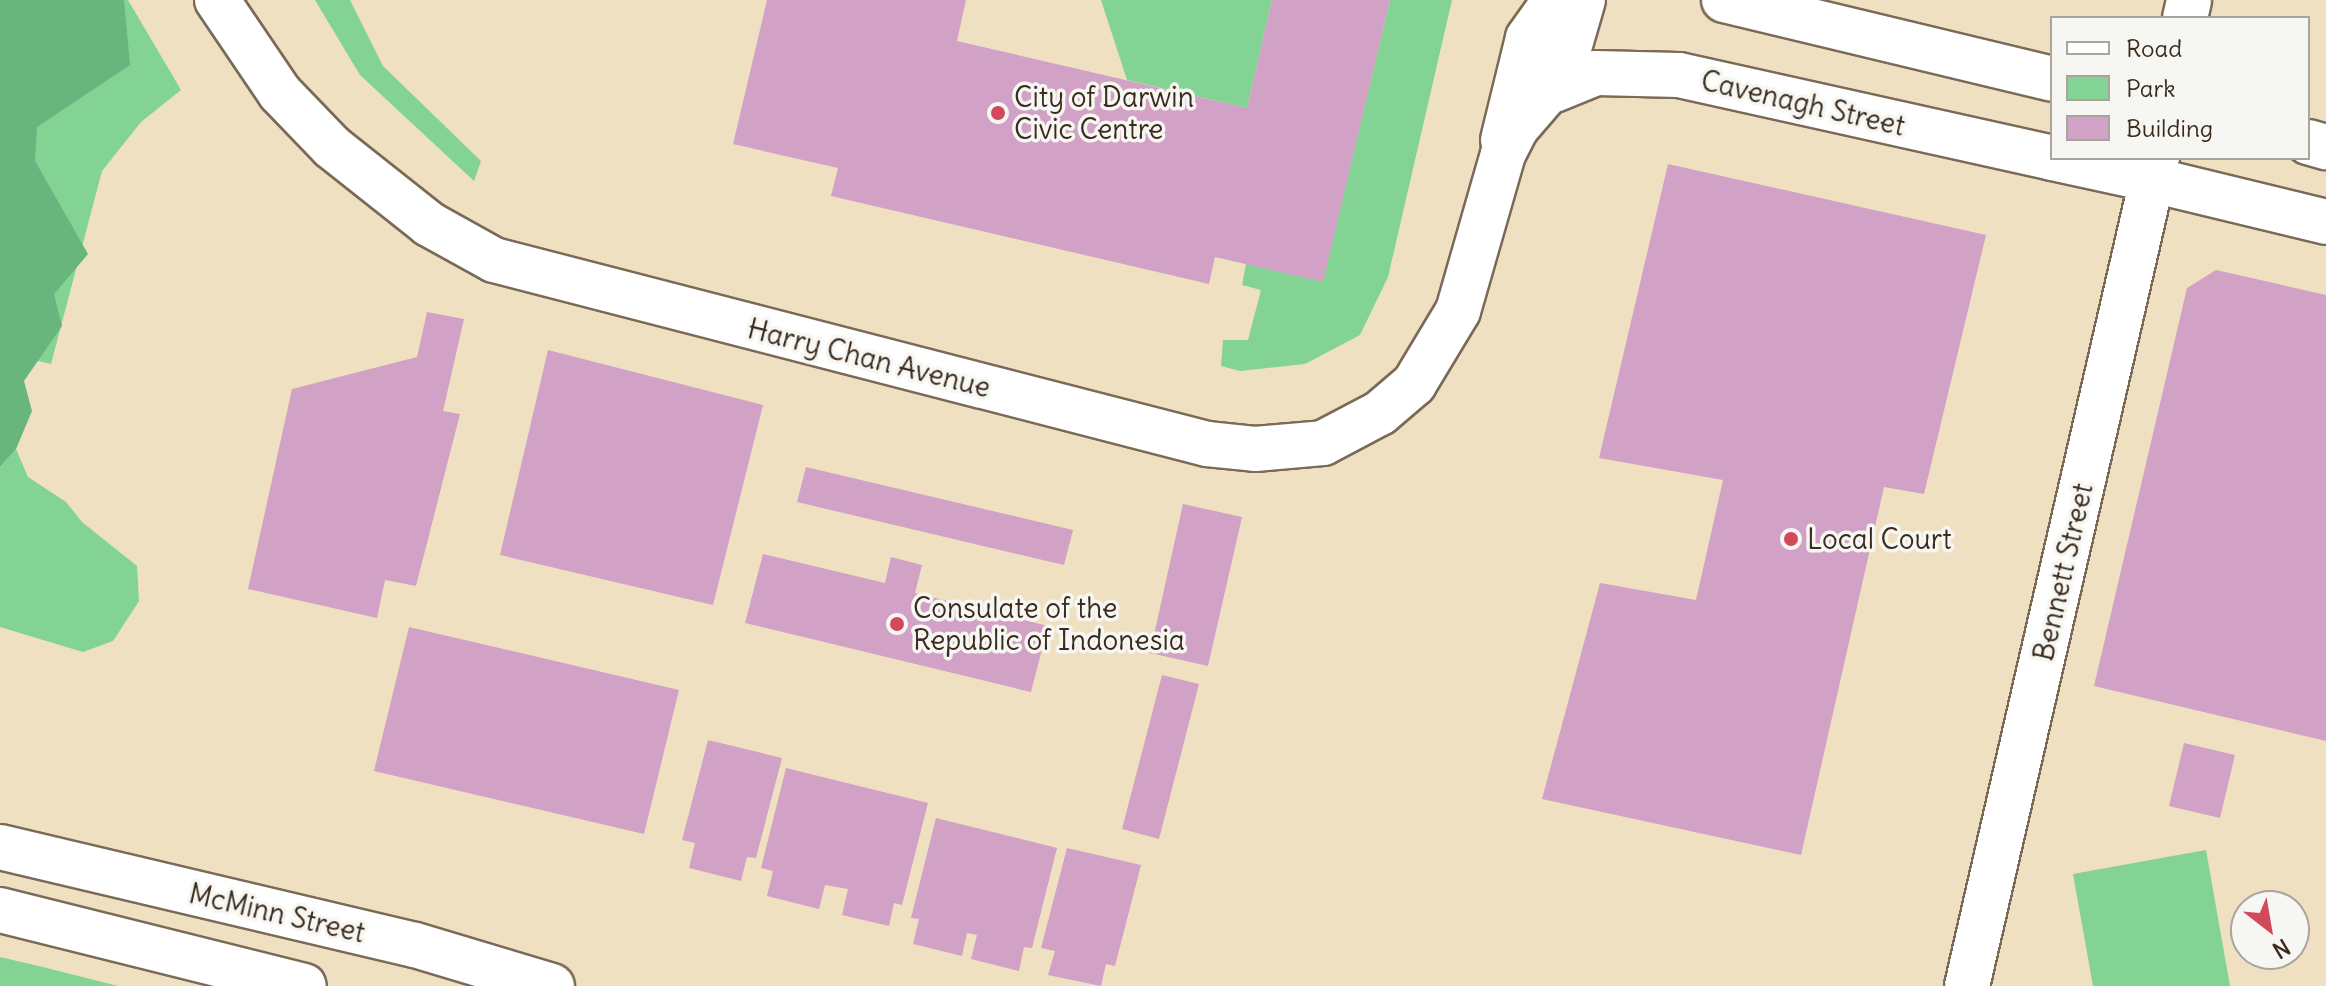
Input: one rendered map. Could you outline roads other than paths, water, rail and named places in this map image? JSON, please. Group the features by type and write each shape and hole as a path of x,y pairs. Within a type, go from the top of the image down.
{"street":[{"name":"Harry Chan Avenue","path":"217,0 280,93 332,147 429,224 494,260 1207,444 1255,449 1323,443 1380,413 1414,384 1458,311 1489,201 1528,38 1555,0"},
{"name":"Harry Chan Avenue","path":"1489,201 1517,127 1554,90 1568,59 1583,0"},
{"path":"1724,0 2050,79"},
{"name":"Cavenagh Street","path":"1554,90 1596,73 1679,75 2050,158"},
{"name":"Cavenagh Street","path":"2071,160 2155,169 2326,222"},
{"name":"Bennett Street","path":"1967,986 2155,169"},
{"name":"McMinn Street","path":"0,847 415,945 552,986"},
{"path":"0,910 304,986"}],"place":[{"name":"City of Darwin Civic Centre","path":"998,113"},
{"name":"Local Court","path":"1791,539"},
{"name":"Consulate of the Republic of Indonesia","path":"897,624"}]}
